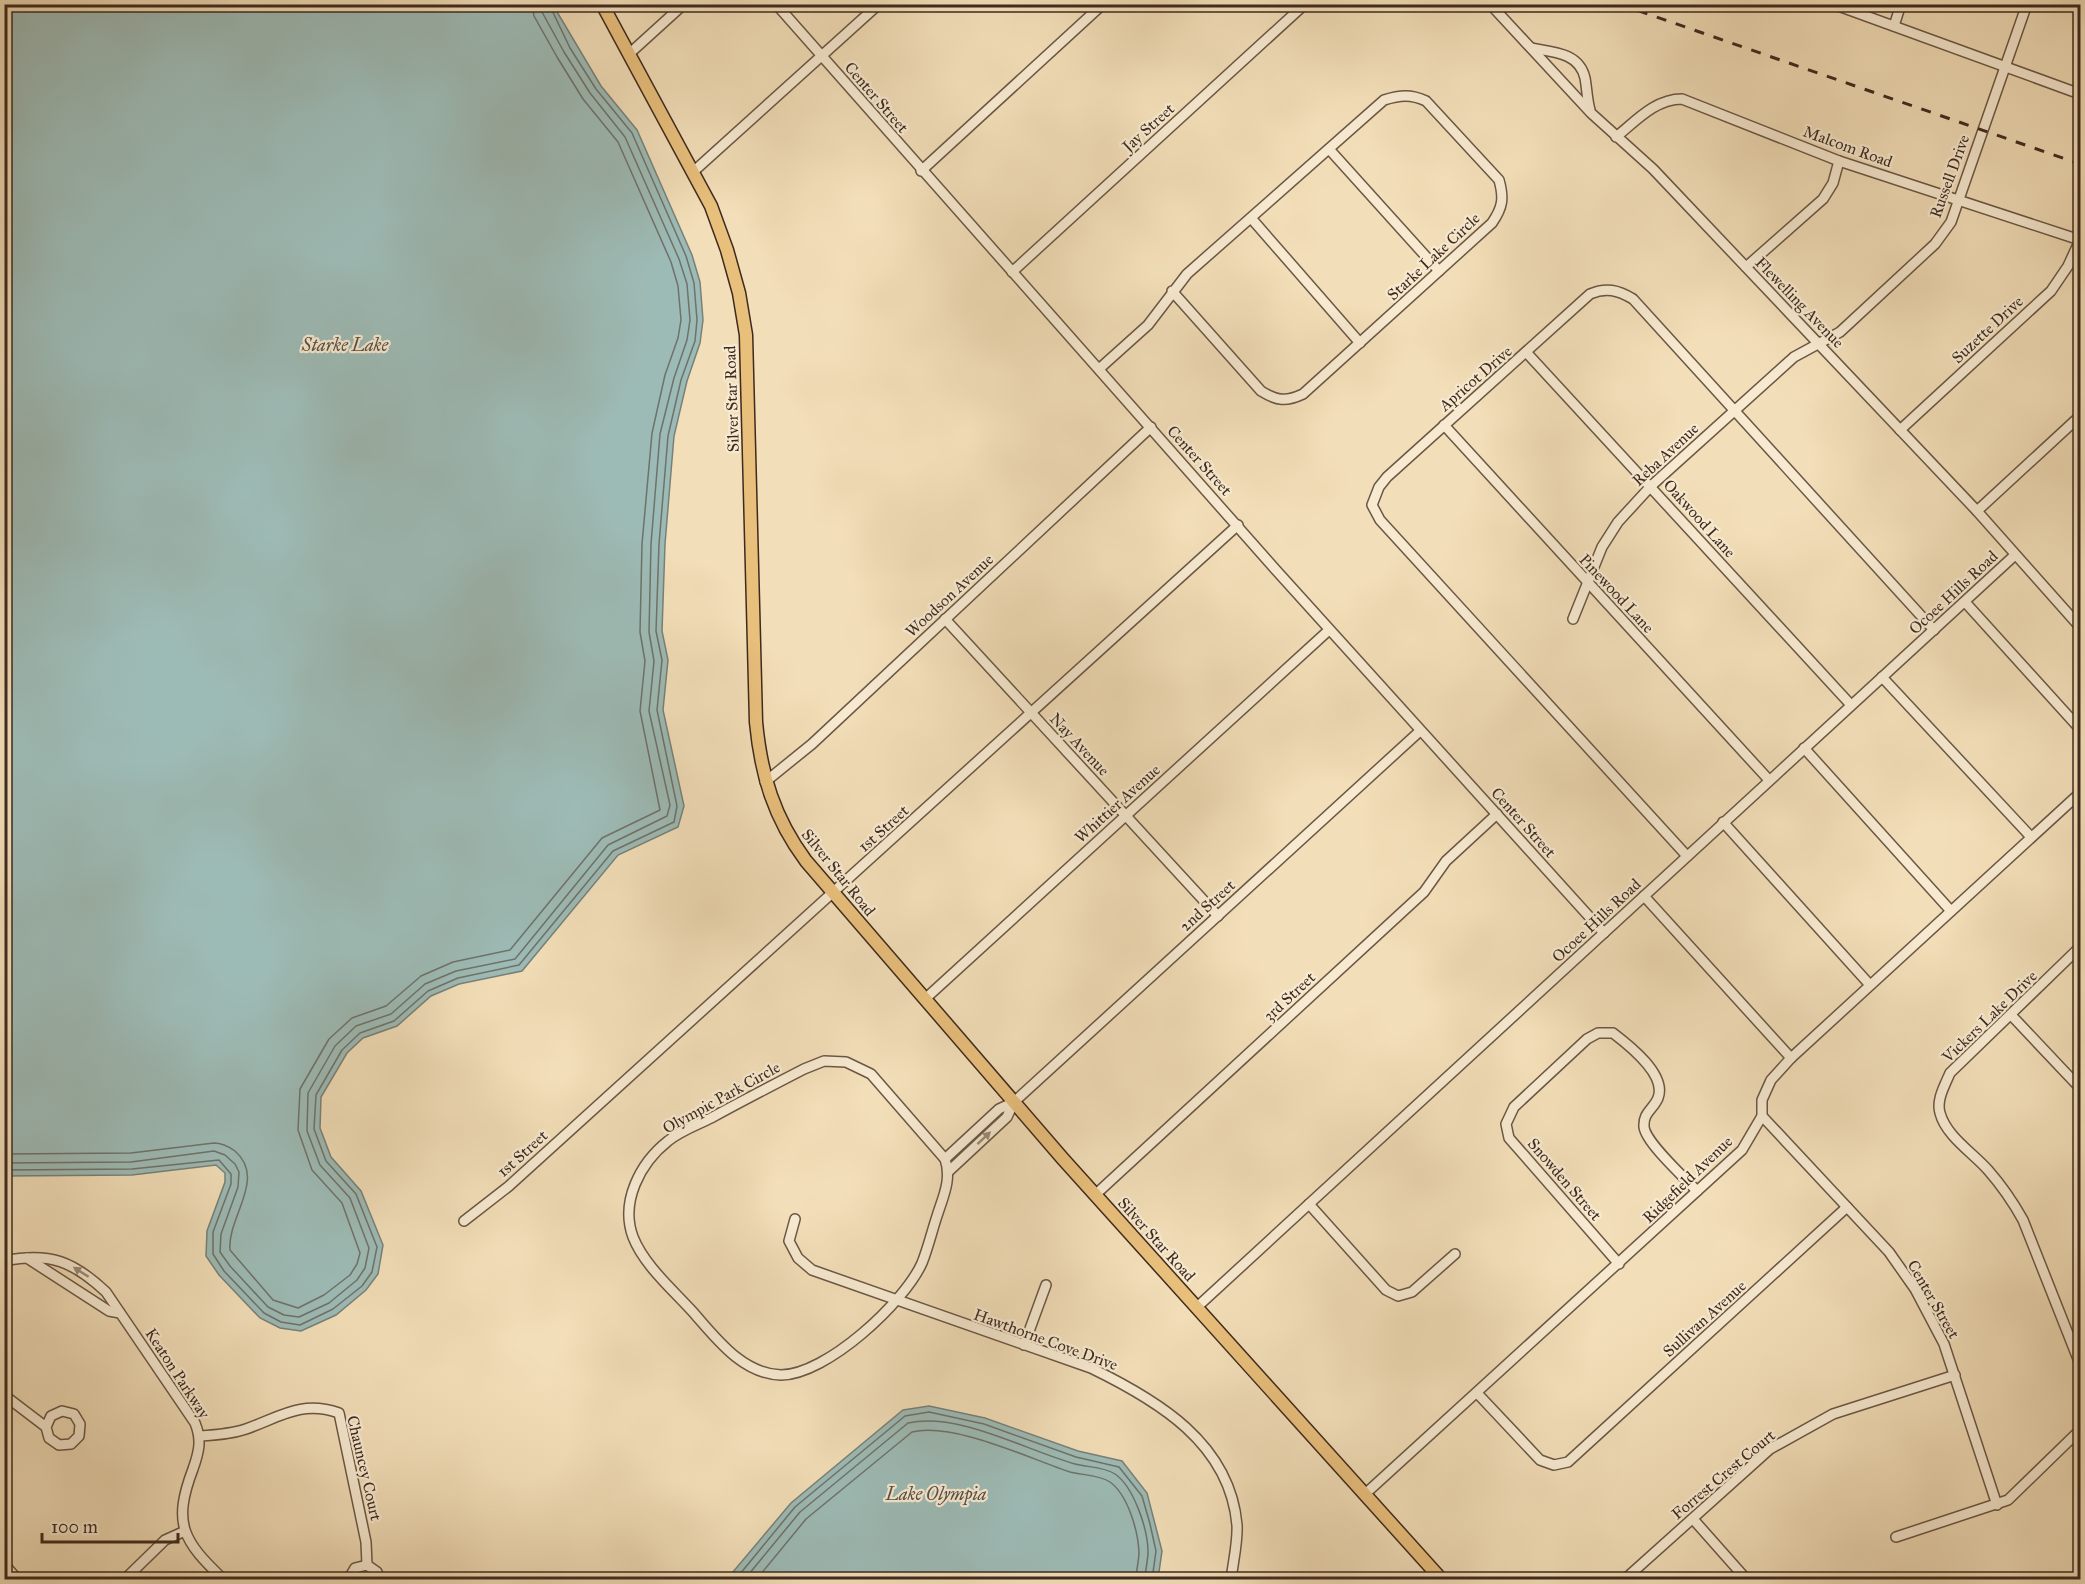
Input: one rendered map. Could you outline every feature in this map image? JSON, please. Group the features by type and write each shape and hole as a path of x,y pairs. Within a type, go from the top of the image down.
{"main road":[{"name":"Silver Star Road","path":"602,4 711,206 739,293 746,335 756,722 765,782 772,804 791,841 833,893 1095,1195 1442,1580"}],"street":[{"path":"628,54 684,4"},
{"name":"Center Street","path":"776,4 921,171 1151,427 1329,630 1604,933"},
{"path":"693,172 879,4"},
{"path":"921,171 1103,4"},
{"name":"Jay Street","path":"1012,272 1305,4"},
{"name":"Flewelling Avenue","path":"1490,4 1591,113 1653,169 1819,344 1977,511 2080,627"},
{"path":"1833,4 2004,69 2080,94"},
{"path":"1894,26 1901,4"},
{"name":"Russell Drive","path":"1819,344 1840,332 1935,244 1951,222 2027,4"},
{"path":"1531,48 1560,53 1579,64 1586,80 1591,113"},
{"name":"Starke Lake Circle","path":"1099,369 1148,325 1172,291 1384,100 1400,95 1416,96 1426,100 1499,180 1503,195 1502,208 1497,216 1304,394 1290,400 1276,400 1261,391 1172,291"},
{"name":"Malcom Road","path":"1616,137 1656,104 1672,99 1682,99 1839,161 2080,240"},
{"path":"1329,149 1439,271"},
{"path":"1746,267 1823,199 1833,183 1839,161"},
{"path":"1251,218 1360,343"},
{"name":"Suzette Drive","path":"1900,430 2051,291 2068,266 2080,240"},
{"name":"Apricot Drive","path":"1687,856 1380,520 1372,505 1379,487 1444,425 1590,294 1602,289 1620,291 1633,299 1934,630"},
{"name":"Reba Avenue","path":"1573,619 1586,581 1602,547 1618,522 1651,486 1794,357 1819,344"},
{"name":"Oakwood Lane","path":"1526,352 1851,705"},
{"path":"1977,511 2080,416"},
{"name":"Pinewood Lane","path":"1444,425 1769,780"},
{"name":"Woodson Avenue","path":"765,782 812,744 1151,427"},
{"name":"1st Street","path":"464,1221 509,1186 1238,525"},
{"name":"Ocoee Hills Road","path":"1196,1308 2015,555"},
{"path":"1965,602 2080,729"},
{"name":"Nay Avenue","path":"945,619 1218,916"},
{"name":"Whittier Avenue","path":"925,999 1329,630"},
{"path":"1882,677 2031,837"},
{"name":"2nd Street","path":"1014,1102 1420,731"},
{"path":"1804,748 1951,911"},
{"name":"Ridgefield Avenue","path":"1364,1495 1742,1150 1762,1116 1762,1100 1768,1087 1791,1058 2080,793"},
{"name":"3rd Street","path":"1095,1195 1424,892 1446,861 1497,814"},
{"path":"1723,822 1870,985"},
{"path":"1644,896 1791,1058"},
{"name":"Vickers Lake Drive","path":"2080,947 2012,1016 1950,1073 1941,1095 1939,1112 1947,1128 1988,1170 2011,1199 2023,1220 2080,1364"},
{"path":"2012,1016 2080,1088"},
{"name":"Snowden Street","path":"1619,1264 1509,1138 1506,1124 1514,1107 1587,1040 1598,1033 1613,1033 1625,1042 1656,1077 1661,1089 1657,1101 1646,1113 1644,1128 1650,1140 1697,1191"},
{"name":"Olympic Park Circle","path":"824,1061 846,1062 871,1074 945,1159 949,1171 922,1263 897,1301 834,1356 806,1371 780,1375 756,1370 731,1354 646,1259 633,1237 629,1210 635,1183 649,1159 669,1140 804,1069 824,1061"},
{"path":"945,1159 999,1109 1014,1102"},
{"path":"949,1171 1007,1117 1014,1102"},
{"name":"Center Street","path":"1762,1116 1889,1252 1915,1289 1944,1344 1997,1505"},
{"path":"1309,1204 1386,1290 1398,1296 1412,1292 1455,1254"},
{"name":"Sullivan Avenue","path":"1477,1392 1540,1460 1554,1465 1568,1462 1847,1207"},
{"name":"Hawthorne Cove Drive","path":"795,1219 789,1241 798,1258 812,1270 1091,1368 1129,1386 1171,1413 1201,1443 1221,1470 1233,1500 1237,1527 1231,1580"},
{"path":"27,1258 108,1311 120,1313"},
{"name":"Keaton Parkway","path":"4,1261 27,1258 62,1261 87,1275 106,1293 120,1313 195,1423 200,1436 199,1452 184,1491 180,1515 184,1531 201,1558 224,1580"},
{"path":"1024,1345 1046,1285"},
{"name":"Forrest Crest Court","path":"1624,1580 1770,1449 1833,1414 1955,1375"},
{"path":"4,1395 46,1426"},
{"name":"Chauncey Court","path":"200,1436 219,1435 244,1429 299,1408 322,1407 339,1413 366,1542 367,1565"},
{"path":"1896,1537 2008,1500 2080,1430"},
{"path":"1692,1519 1743,1578"},
{"path":"124,1580 165,1540 184,1531"},
{"path":"4,1564 18,1580"},
{"path":"348,1580 355,1568 367,1565 377,1572 380,1580"}],"water":[{"name":"Starke Lake","path":"4,5 553,5 601,86 637,130 692,255 700,282 703,320 700,343 687,381 674,436 665,544 662,631 668,660 663,710 684,806 678,827 618,855 522,971 459,984 431,996 397,1026 363,1038 347,1053 321,1097 320,1128 331,1157 361,1191 383,1245 378,1274 366,1290 336,1315 301,1331 280,1328 260,1318 219,1275 206,1256 207,1231 225,1182 225,1173 216,1165 132,1175 5,1176"},
{"name":"Lake Olympia","path":"929,1406 985,1418 1078,1451 1122,1461 1147,1493 1162,1551 1158,1579 727,1579 791,1503 903,1410"}],"railway":[{"path":"1619,4 2080,164"}]}
